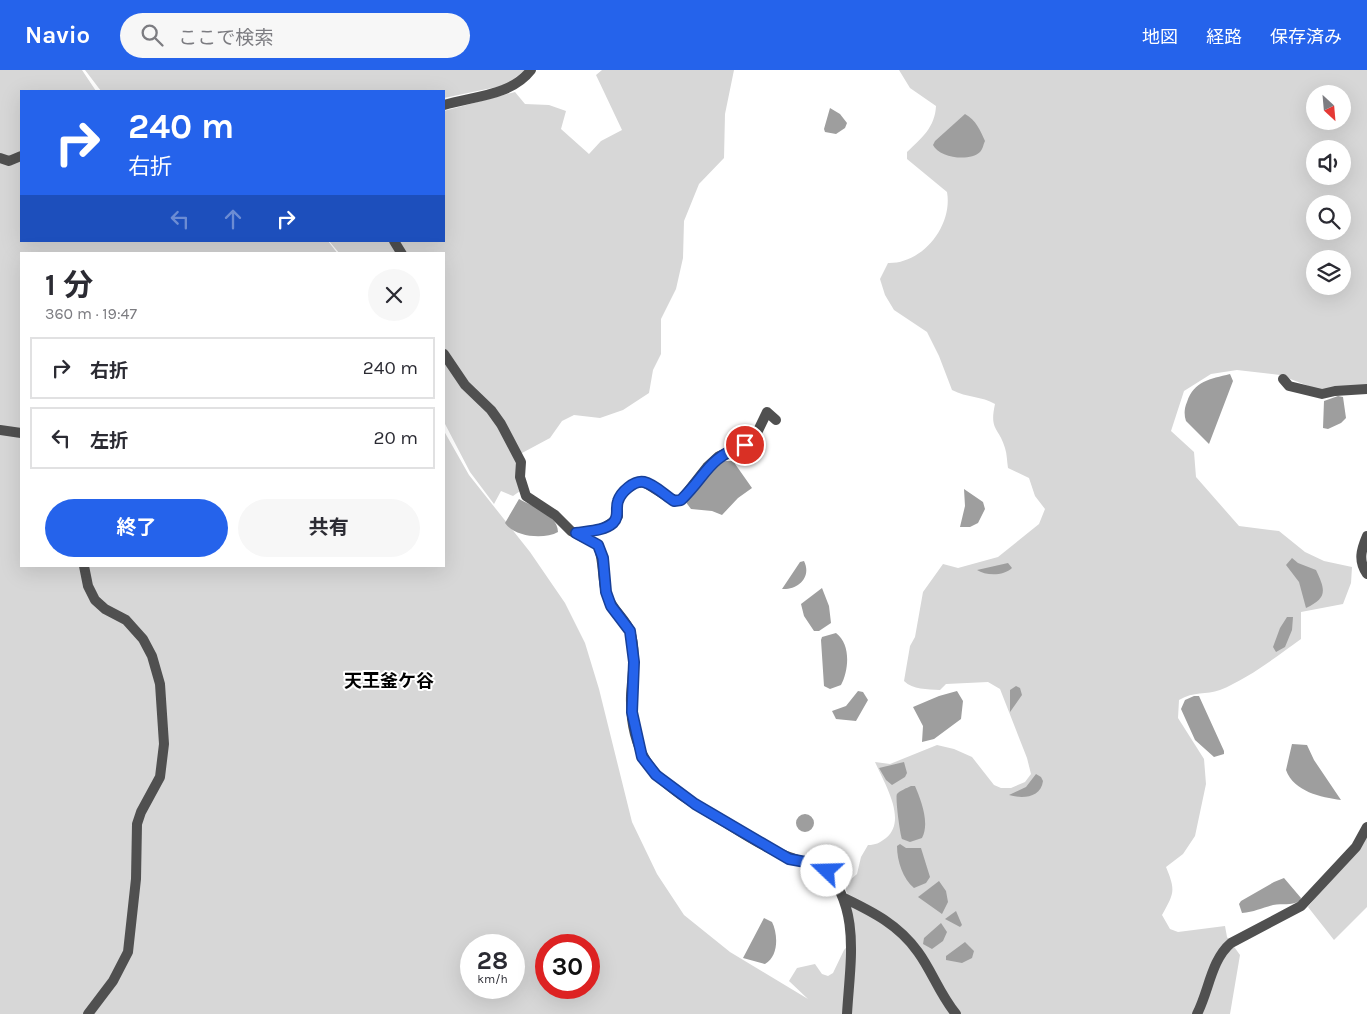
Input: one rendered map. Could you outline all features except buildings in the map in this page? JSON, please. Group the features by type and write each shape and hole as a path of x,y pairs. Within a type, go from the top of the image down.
{"street":[{"path":"445,105 507,89 520,82 530,70"},
{"path":"0,158 9,161 20,156"},
{"path":"445,355 465,385 491,410 500,424 521,462 520,477 526,496 555,515 576,533 598,545 603,558 606,592 611,606 630,631 634,662 631,698 634,727 642,757 656,775 678,794 728,825 789,859 822,865 844,898 850,914 851,941 848,1014"},
{"path":"1283,379 1289,386 1322,394 1335,391 1367,390"},
{"path":"576,533 601,530 612,524 618,516 617,503 622,493 635,483 644,482 674,501 681,500 707,467 719,456 754,439 767,412 776,420"},
{"path":"0,430 20,433"},
{"path":"1367,536 1362,550 1361,565 1367,574"},
{"path":"84,567 88,586 95,600 105,609 126,620 143,639 152,656 160,684 164,744 160,777 141,812 137,824 136,879 128,952 113,981 88,1014"},
{"path":"1197,1014 1218,958 1224,949 1231,943 1301,906 1356,847 1367,827"},
{"path":"844,898 874,913 897,928 918,952 956,1014"}],"shaded area":[{"path":"0,70 82,70 95,90 20,90 20,242 329,242 336,252 20,252 20,567 445,567 445,433 469,475 530,552 565,603 585,643 599,689 632,822 657,874 684,915 730,952 808,999 789,981 797,968 815,964 822,974 828,976 833,973 844,950 855,938 851,904 844,885 857,874 861,857 868,845 873,845 886,838 892,830 895,821 892,801 875,762 890,764 937,745 954,749 972,757 994,785 1001,788 1011,788 1025,782 1031,774 1027,758 1000,689 988,682 946,684 940,690 925,689 916,688 904,681 910,646 915,637 923,592 943,564 958,568 998,557 1039,524 1045,509 1035,496 1029,478 1008,468 1003,441 994,424 993,413 995,404 952,390 939,356 927,332 894,310 885,295 880,279 888,263 901,262 924,250 940,229 948,205 947,192 907,159 907,152 923,137 930,126 936,106 910,88 899,70 1367,70 1367,385 1324,392 1280,375 1237,370 1211,374 1184,391 1171,431 1194,452 1196,477 1239,526 1279,531 1305,552 1324,561 1352,567 1351,583 1343,604 1301,612 1301,639 1262,667 1231,685 1220,690 1190,695 1179,700 1178,718 1204,759 1206,784 1195,836 1183,854 1166,867 1172,892 1162,915 1170,929 1178,932 1225,926 1227,937 1240,955 1230,1014 0,1014"},
{"path":"85,70 525,70 506,85 445,98 445,90 100,90"},
{"path":"602,70 734,70 725,114 724,158 699,184 684,221 683,258 676,289 661,319 661,354 653,370 649,393 623,410 600,418 574,415 562,421 550,438 522,453 520,491 513,496 501,491 494,504 470,472 445,424 445,252 338,252 330,242 445,242 445,111 515,92 525,104 549,105 566,111 561,129 589,154 601,141 622,130 596,75"},
{"path":"830,108 840,114 847,123 845,128 836,134 825,132 824,129"},
{"path":"965,114 975,122 985,141 981,151 975,155 962,158 941,153 933,145 935,141"},
{"path":"1230,374 1233,381 1209,444 1186,421 1186,405 1190,395 1198,385"},
{"path":"1338,396 1343,397 1346,418 1341,423 1328,429 1323,428 1324,401"},
{"path":"724,461 733,461 752,488 738,498 722,515 712,511 691,509 685,501 716,464"},
{"path":"964,489 983,502 985,509 978,523 970,527 960,527 965,506"},
{"path":"519,499 549,516 557,526 558,532 545,536 530,536 509,528 505,523"},
{"path":"1292,558 1298,563 1316,570 1322,583 1323,593 1321,597 1306,608 1299,582 1286,565"},
{"path":"804,561 806,572 802,581 788,589 782,589 800,562"},
{"path":"1008,563 1012,568 1000,574 985,573 977,570"},
{"path":"822,588 829,606 831,623 819,631 814,631 804,616 801,604"},
{"path":"1287,617 1293,617 1292,630 1285,647 1276,652 1273,647 1280,628"},
{"path":"836,633 844,644 847,665 841,685 830,689 824,686 821,640 822,637"},
{"path":"1016,686 1020,688 1022,695 1010,712 1010,690"},
{"path":"858,691 863,692 868,700 856,721 836,719 832,711 846,706"},
{"path":"957,691 963,701 961,719 934,739 922,742 923,726 913,707"},
{"path":"1199,696 1224,754 1214,757 1195,740 1181,709 1185,700"},
{"path":"1292,744 1307,745 1314,760 1341,800 1317,795 1295,784 1286,770"},
{"path":"904,762 907,773 905,777 892,785 886,780 879,768"},
{"path":"1036,774 1043,781 1039,791 1025,797 1009,795 1026,787"},
{"path":"911,786 915,786 920,798 925,826 922,838 910,842 902,839 897,794"},
{"path":"801,814 809,814 814,819 812,830 801,832 796,827 796,819"},
{"path":"1367,833 1367,907 1334,940 1308,907"},
{"path":"900,844 906,848 921,848 930,877 926,883 914,888 907,880 898,858 897,846"},
{"path":"1284,878 1301,898 1300,901 1273,905 1242,913 1239,904 1241,901"},
{"path":"939,881 946,891 948,902 942,914 918,897"},
{"path":"956,911 962,925 960,927 945,919"},
{"path":"764,918 772,922 776,938 773,956 765,964 743,958"},
{"path":"941,923 947,932 943,941 932,949 923,944 924,938"},
{"path":"965,942 974,951 972,958 962,963 946,960 946,956"}],"district":[{"name":"天王釜ケ谷","path":"389,681"}],"route":[{"path":"745,445 719,456 707,467 681,500 674,501 644,482 635,483 622,493 617,503 618,516 612,524 601,530 576,533 598,545 603,558 606,592 611,606 630,631 634,662 631,698 632,712 642,757 656,775 678,794 728,825 789,859 822,865 827,871"}]}
